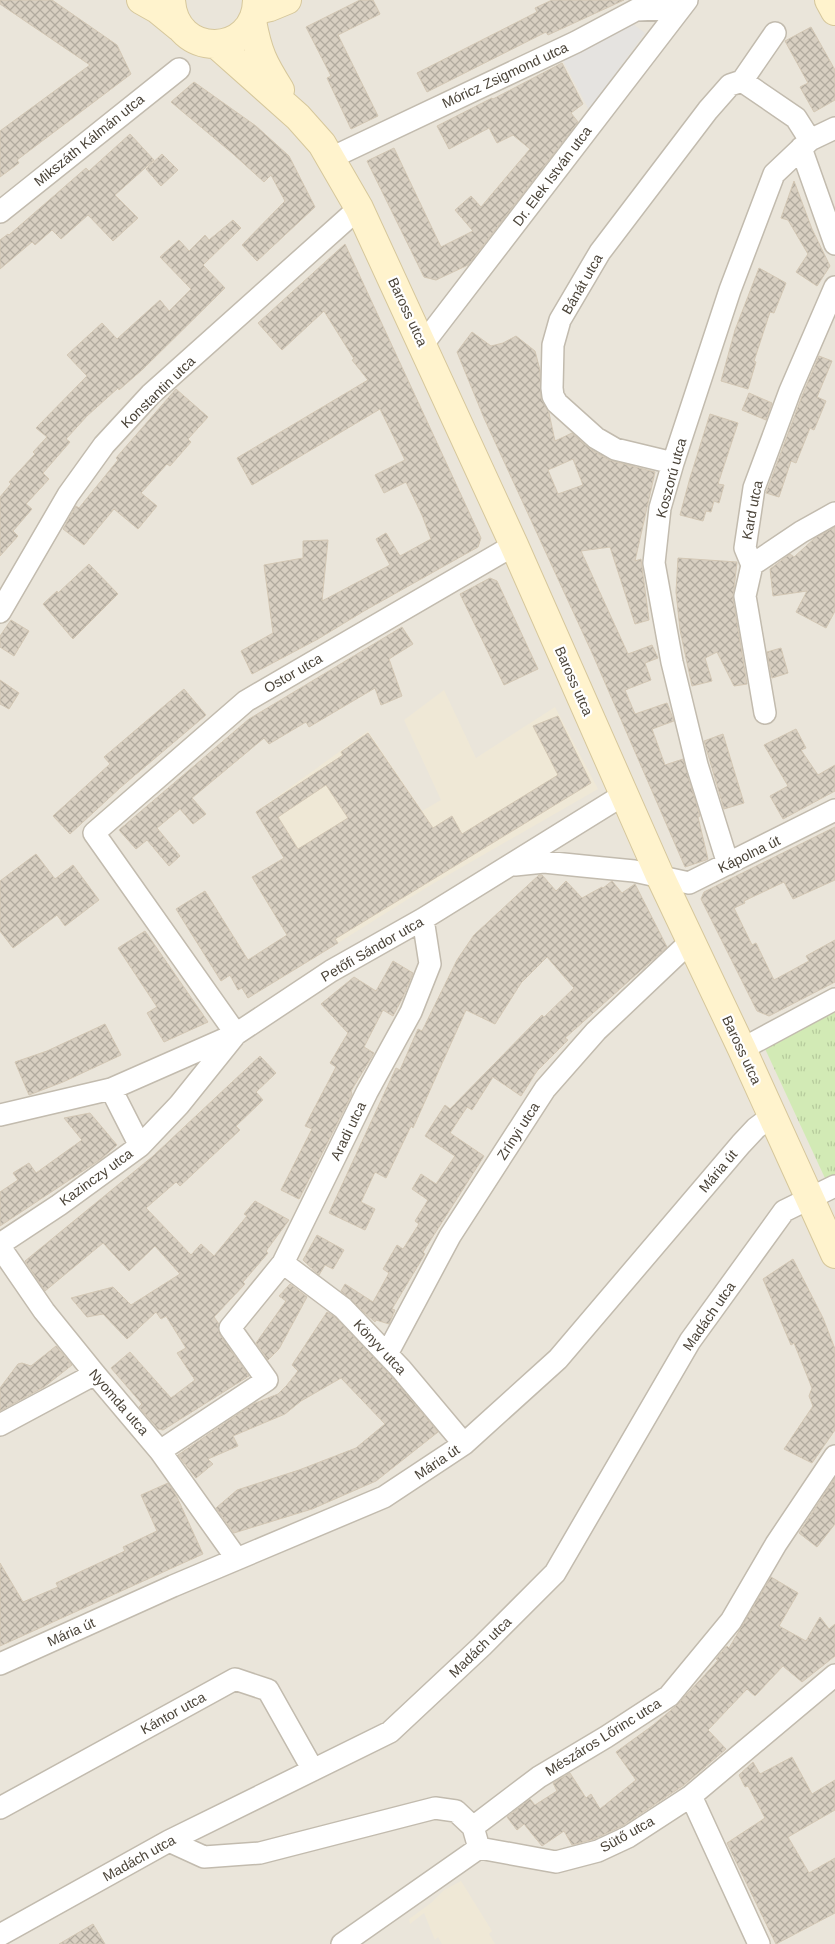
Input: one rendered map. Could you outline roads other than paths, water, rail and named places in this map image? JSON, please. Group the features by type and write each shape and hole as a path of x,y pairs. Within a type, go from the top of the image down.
{"street":[{"path":"141,0 157,9 193,39 204,43 216,44 234,40 248,28 255,10 270,8 287,0"},
{"path":"171,0 172,9 179,26"},
{"path":"829,0 835,11"},
{"name":"Móricz Zsigmond utca","path":"331,158 555,52 636,10 684,4"},
{"name":"Dr. Elek István utca","path":"423,344 684,4"},
{"name":"Baross utca","path":"255,10 256,43 262,61 298,117"},
{"name":"Bánát utca","path":"673,463 615,449 596,438 557,403 553,396 552,388 553,346 560,320 600,252 708,110 730,85 742,81 775,33"},
{"name":"Baross utca","path":"216,44 298,117 322,144 359,208 514,545 623,795 742,1049 835,1254"},
{"name":"Mikszáth Kálmán utca","path":"0,212 179,69"},
{"path":"742,81 796,118 806,144 835,244"},
{"name":"Koszorú utca","path":"728,864 697,765 672,662 654,563 660,508 730,290 774,174 806,144 835,128"},
{"name":"Konstantin utca","path":"0,612 68,495 104,446 151,394 359,208"},
{"name":"Kard utca","path":"766,713 745,596 752,566 745,548 754,488 790,391 835,287"},
{"path":"752,566 801,532 835,514"},
{"name":"Ostor utca","path":"236,1034 94,833 246,701 514,545"},
{"name":"Petőfi Sándor utca","path":"0,1115 111,1089 236,1034 331,971 423,920 623,795"},
{"name":"Kápolna út","path":"660,876 689,883 835,810"},
{"name":"Petőfi Sándor utca","path":"509,865 544,862 634,871 660,876"},
{"name":"Aradi utca","path":"160,1451 267,1380 230,1328 283,1262 367,1092 411,1012 430,964 423,920"},
{"name":"Zrínyi utca","path":"387,1354 450,1236 545,1089 596,1031 691,941"},
{"path":"742,1049 835,999"},
{"name":"Petőfi Sándor utca","path":"140,1146 179,1105 236,1034"},
{"name":"Kazinczy utca","path":"0,1246 140,1146 111,1089"},
{"name":"Mária út","path":"0,1664 173,1586 384,1497 464,1444 558,1359 741,1144 756,1128 772,1116"},
{"name":"Madách utca","path":"0,1935 169,1841 390,1732 482,1646 555,1573 690,1341 784,1210 835,1186"},
{"name":"Nyomda utca","path":"0,1246 44,1311 160,1451 237,1559"},
{"name":"Könyv utca","path":"283,1262 343,1308 387,1354 464,1444"},
{"path":"0,1425 95,1374"},
{"name":"Mészáros Lőrinc utca","path":"473,1827 539,1777 669,1696 731,1621 776,1544 835,1456"},
{"name":"Sütő utca","path":"479,1848 556,1862 598,1851 628,1837 691,1796 835,1675"},
{"name":"Kántor utca","path":"0,1808 235,1679 268,1690 313,1770"},
{"path":"691,1796 759,1944"},
{"path":"169,1841 204,1857 260,1853 435,1808 456,1811 473,1827 479,1848 342,1944"}]}
